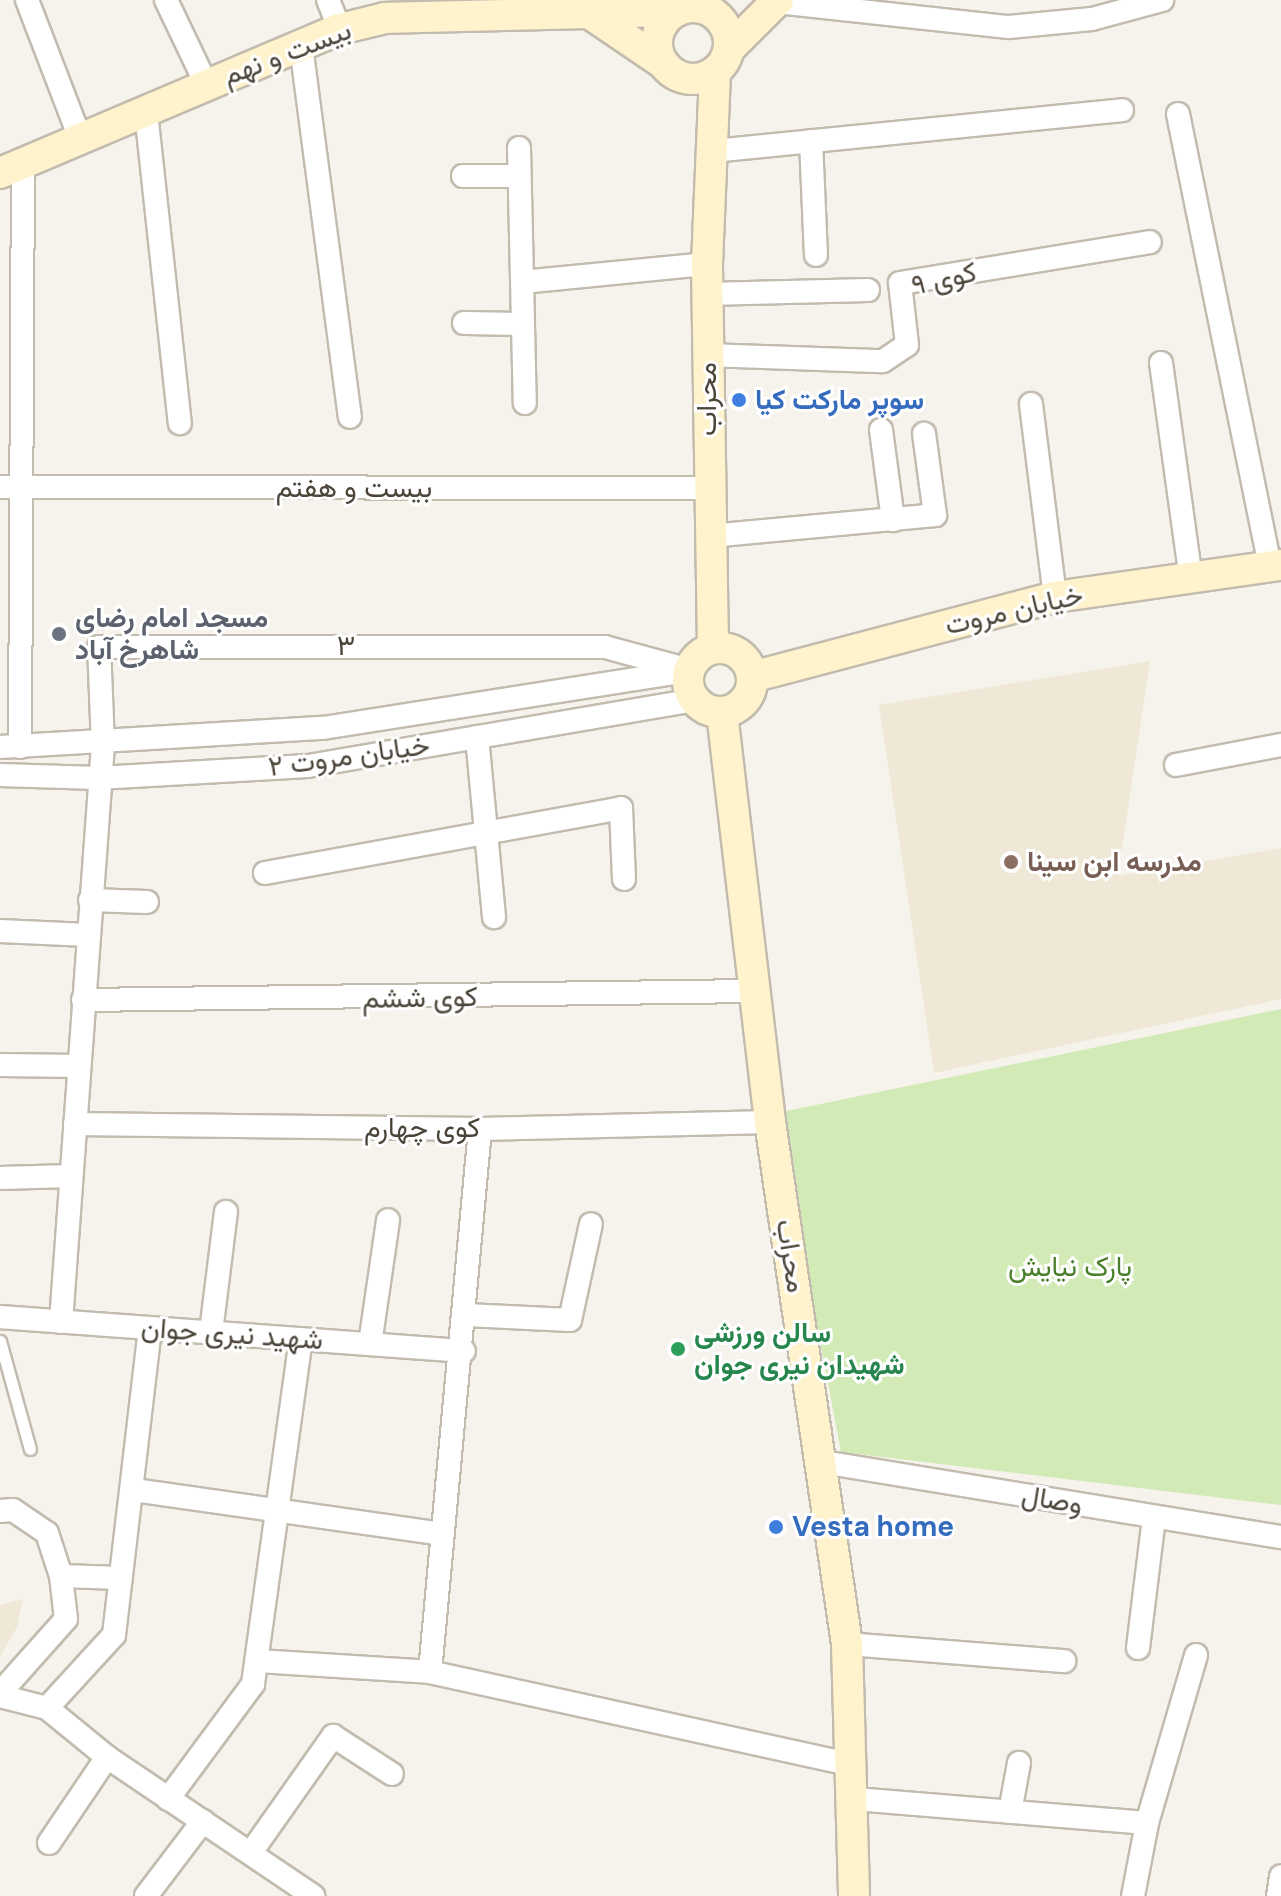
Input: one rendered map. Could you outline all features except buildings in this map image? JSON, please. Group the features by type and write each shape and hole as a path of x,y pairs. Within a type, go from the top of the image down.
{"street":[{"path":"27,0 81,141"},
{"path":"166,0 206,84"},
{"path":"328,0 340,29"},
{"path":"592,15 672,70 697,79 722,60 777,1 1009,27 1091,10 1162,0"},
{"path":"722,60 718,17 694,6 657,41 713,151 1122,110"},
{"name":"بیست و نهم","path":"12,168 384,9 527,7 592,15 694,6"},
{"path":"301,46 350,417"},
{"name":"محراب","path":"713,648 708,488 707,264 722,60"},
{"path":"146,112 180,423"},
{"path":"1178,114 1275,566"},
{"path":"811,141 816,255"},
{"path":"519,148 525,403"},
{"path":"10,747 12,168"},
{"path":"463,176 519,176"},
{"name":"کوی ۹","path":"707,355 883,361 907,345 900,283 1150,242"},
{"path":"522,282 707,264"},
{"path":"707,294 868,290"},
{"path":"464,323 523,324"},
{"path":"1161,363 1191,578"},
{"path":"1031,404 1055,597"},
{"path":"881,430 893,520"},
{"path":"710,536 935,515 924,434"},
{"name":"بیست و هفتم","path":"11,487 708,488"},
{"name":"خیابان مروت","path":"752,677 1055,597 1275,566"},
{"name":"۳","path":"103,745 99,647 605,647 689,670"},
{"path":"713,648 734,651 752,677 748,697 722,713 695,700 689,670 713,648"},
{"name":"خیابان مروت ۲","path":"10,747 103,745 323,728 689,670"},
{"name":"خیابان مروت ۲","path":"0,775 98,778 308,766 695,700"},
{"name":"محراب","path":"722,713 770,1122 847,1644 855,1799 854,1896"},
{"path":"477,737 494,917"},
{"path":"61,1322 98,778 103,745"},
{"path":"1176,765 1281,745"},
{"path":"265,873 621,808 624,879"},
{"path":"90,900 147,902"},
{"path":"0,931 88,935"},
{"name":"کوی ششم","path":"83,1000 756,991"},
{"path":"0,1065 79,1066"},
{"name":"کوی چهارم","path":"75,1124 480,1129 770,1122"},
{"path":"430,1672 442,1534 464,1351 480,1129"},
{"path":"0,1178 71,1176"},
{"path":"211,1332 226,1212"},
{"path":"370,1344 388,1220"},
{"path":"466,1315 570,1320 591,1224"},
{"name":"شهید نیری جوان","path":"0,1317 464,1351"},
{"path":"47,1708 114,1635 134,1490 150,1328"},
{"path":"168,1799 253,1684 280,1511 301,1339"},
{"name":"وصال","path":"822,1462 1281,1537"},
{"path":"134,1490 442,1534"},
{"path":"0,1511 13,1510 47,1533 61,1576 66,1619 0,1694 47,1708 107,1757 252,1851 302,1893"},
{"path":"1138,1648 1154,1517"},
{"path":"61,1576 121,1578"},
{"path":"847,1644 1064,1661"},
{"path":"1133,1896 1147,1823 1196,1655"},
{"path":"257,1661 430,1672 854,1765"},
{"path":"252,1851 333,1736 392,1774"},
{"path":"49,1843 107,1757"},
{"path":"1010,1812 1019,1763"},
{"path":"855,1799 1147,1823"},
{"path":"146,1896 203,1821"},
{"path":"1278,1896 1281,1876"}],"lane":[{"path":"0,1341 30,1449"}],"shaded area":[{"name":"مدرسه ابن سینا","path":"1150,661 1118,876 1281,848 1281,999 934,1073 879,705"},
{"path":"23,1599 17,1627 0,1657 0,1605"}],"green space":[{"name":"پارک نیایش","path":"1281,1009 1281,1505 841,1452 777,1113"}],"place":[{"name":"سوپر مارکت کیا","path":"739,400"},
{"name":"مسجد امام رضای شاهرخ آباد","path":"59,634"},
{"name":"مدرسه ابن سینا","path":"1011,862"},
{"name":"سالن ورزشی شهیدان نیری جوان","path":"678,1349"},
{"name":"Vesta home","path":"776,1527"}]}
